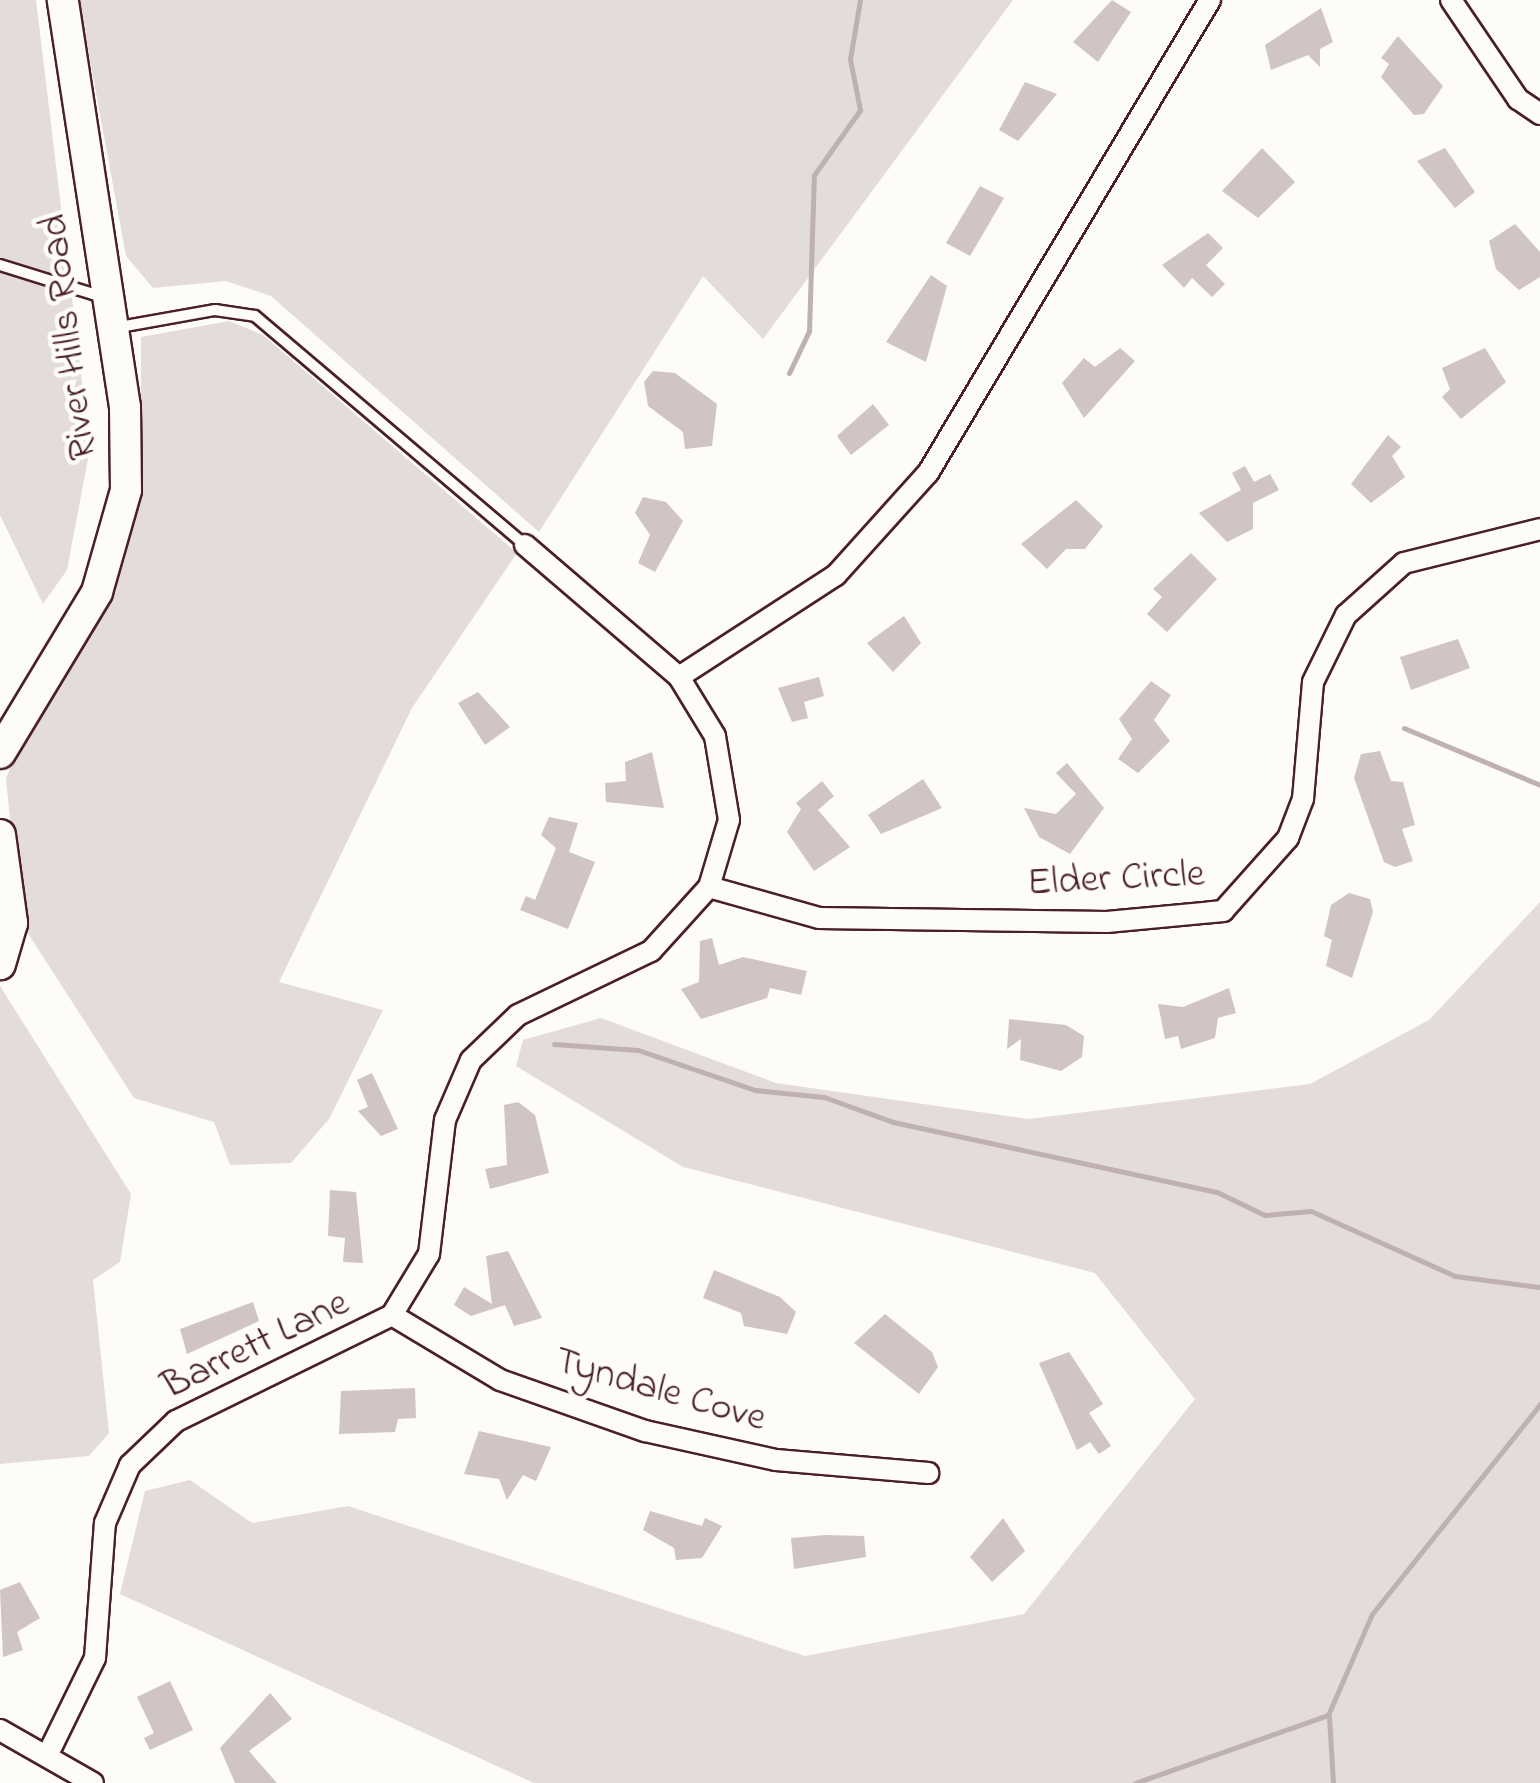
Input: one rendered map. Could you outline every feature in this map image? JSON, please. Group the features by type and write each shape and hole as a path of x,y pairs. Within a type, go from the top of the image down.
{"street":[{"name":"River Hills Road","path":"0,753 80,628 120,526 127,451 111,313 63,0"},
{"path":"679,677 836,575 928,472 1210,0"},
{"path":"1452,0 1518,99 1540,114"},
{"name":"Elder Circle","path":"709,887 819,918 1107,922 1223,911 1288,838 1303,799 1313,682 1346,615 1404,563 1540,530"},
{"name":"Barrett Lane","path":"48,1756 94,1658 105,1524 130,1465 176,1420 392,1315 429,1254 445,1120 471,1060 518,1015 652,952 709,887 729,820 715,736 679,677 525,546"},
{"path":"0,835 12,923 0,964"},
{"name":"Tyndale Cove","path":"392,1315 500,1380 645,1431 776,1460 928,1473"},
{"path":"0,1730 94,1783"}],"lane":[{"path":"0,266 111,313 215,310 255,316 525,546"}],"shaded area":[{"path":"0,0 36,0 90,448 67,570 43,604 0,515"},
{"path":"79,0 1013,0 763,339 703,276 539,532 271,296 226,281 153,288 126,256"},
{"path":"229,321 263,335 517,553 412,708 279,982 383,1010 329,1119 291,1163 230,1165 214,1122 134,1098 20,921 6,778 43,694 96,627 125,559 141,478 141,337"},
{"path":"1540,902 1540,1783 534,1783 120,1594 145,1491 190,1480 252,1523 348,1506 805,1656 1024,1614 1195,1399 1095,1273 683,1167 516,1066 523,1040 601,1018 776,1083 1029,1119 1310,1084 1429,1020"},
{"path":"0,986 131,1194 120,1262 93,1280 109,1433 89,1456 0,1464"}],"building":[{"path":"1112,0 1131,12 1098,62 1073,42"},
{"path":"1321,8 1333,42 1320,49 1320,67 1308,55 1271,70 1265,45"},
{"path":"1398,36 1443,86 1424,114 1414,115 1381,77 1389,64 1381,58"},
{"path":"1025,82 1057,94 1018,141 999,130"},
{"path":"1262,148 1295,182 1258,218 1222,191"},
{"path":"1445,148 1475,192 1455,208 1417,161"},
{"path":"980,186 1004,198 970,256 946,243"},
{"path":"1515,224 1540,252 1540,277 1519,290 1496,269 1489,241"},
{"path":"1208,233 1223,248 1206,265 1225,284 1212,297 1192,278 1184,288 1162,265"},
{"path":"931,275 947,286 926,362 886,342"},
{"path":"1120,348 1135,361 1084,418 1062,383 1084,358 1095,367"},
{"path":"1485,348 1506,382 1461,419 1442,397 1450,389 1442,368"},
{"path":"653,371 675,373 717,404 712,446 685,449 683,432 648,406 644,382"},
{"path":"873,404 889,425 851,455 837,436"},
{"path":"1388,435 1401,447 1392,456 1405,477 1371,503 1351,484"},
{"path":"1245,466 1254,482 1270,474 1279,490 1253,503 1253,529 1227,542 1199,513 1241,490 1232,473"},
{"path":"643,497 666,502 683,521 655,572 638,563 650,535 635,513"},
{"path":"1076,500 1103,526 1085,549 1066,549 1047,569 1021,544"},
{"path":"1191,553 1217,579 1167,632 1147,614 1162,597 1153,589"},
{"path":"904,616 921,643 893,672 867,643"},
{"path":"1458,639 1470,668 1411,690 1400,657"},
{"path":"819,677 824,696 804,702 808,718 792,722 778,688"},
{"path":"1151,681 1171,695 1154,720 1170,741 1138,773 1118,759 1132,739 1119,719"},
{"path":"478,692 510,727 485,745 458,703"},
{"path":"1380,751 1391,781 1403,782 1415,825 1402,829 1413,861 1395,867 1384,862 1354,778 1361,754"},
{"path":"652,752 664,808 606,802 605,783 626,781 625,762"},
{"path":"1067,763 1104,808 1070,854 1039,837 1024,808 1056,814 1076,794 1056,773"},
{"path":"923,779 942,808 881,834 868,815"},
{"path":"822,781 834,796 818,810 850,847 814,871 787,832 801,809 796,803"},
{"path":"549,817 578,823 569,852 595,862 568,929 520,910 526,896 535,900 556,848 541,835"},
{"path":"1349,893 1370,899 1373,912 1352,978 1326,966 1332,940 1324,936 1331,905"},
{"path":"712,938 719,965 743,957 807,971 801,995 770,988 767,998 701,1019 681,989 699,982 700,941"},
{"path":"1229,988 1236,1013 1218,1018 1215,1038 1181,1049 1178,1036 1165,1039 1158,1004 1183,1007"},
{"path":"1009,1019 1066,1025 1084,1036 1082,1057 1061,1071 1020,1060 1021,1039 1007,1049"},
{"path":"372,1073 398,1129 381,1136 358,1111 368,1107 357,1080"},
{"path":"518,1102 535,1115 549,1173 490,1189 485,1169 507,1165 504,1105"},
{"path":"330,1190 356,1192 363,1263 343,1262 345,1238 328,1236"},
{"path":"508,1251 542,1318 514,1326 505,1305 471,1316 454,1305 464,1287 492,1304 486,1256"},
{"path":"714,1270 780,1297 796,1312 787,1334 744,1326 741,1313 703,1298"},
{"path":"253,1302 259,1321 187,1354 180,1329"},
{"path":"885,1314 932,1352 938,1367 919,1394 854,1343"},
{"path":"1069,1352 1103,1404 1089,1413 1111,1446 1099,1454 1090,1442 1077,1450 1039,1363"},
{"path":"415,1388 416,1418 398,1419 395,1432 339,1434 341,1391"},
{"path":"479,1431 551,1447 536,1481 523,1475 507,1500 499,1479 464,1474"},
{"path":"650,1511 702,1526 705,1518 722,1526 702,1558 676,1560 674,1548 643,1530"},
{"path":"1003,1518 1025,1551 992,1582 970,1557"},
{"path":"864,1536 866,1557 794,1569 791,1538"},
{"path":"20,1582 40,1618 17,1632 23,1650 3,1657 0,1590"},
{"path":"170,1681 193,1730 150,1750 144,1738 154,1733 137,1697"},
{"path":"270,1693 292,1719 249,1751 277,1783 235,1783 220,1748"}],"waterway":[{"path":"789,373 809,331 814,175 860,110 850,59 860,0"},
{"path":"1404,728 1540,785"},
{"path":"554,1044 638,1050 755,1090 824,1097 893,1122 1217,1192 1265,1215 1311,1211 1455,1276 1540,1287"},
{"path":"1135,1783 1328,1715 1372,1614 1540,1404"},
{"path":"1329,1716 1333,1783"}]}
